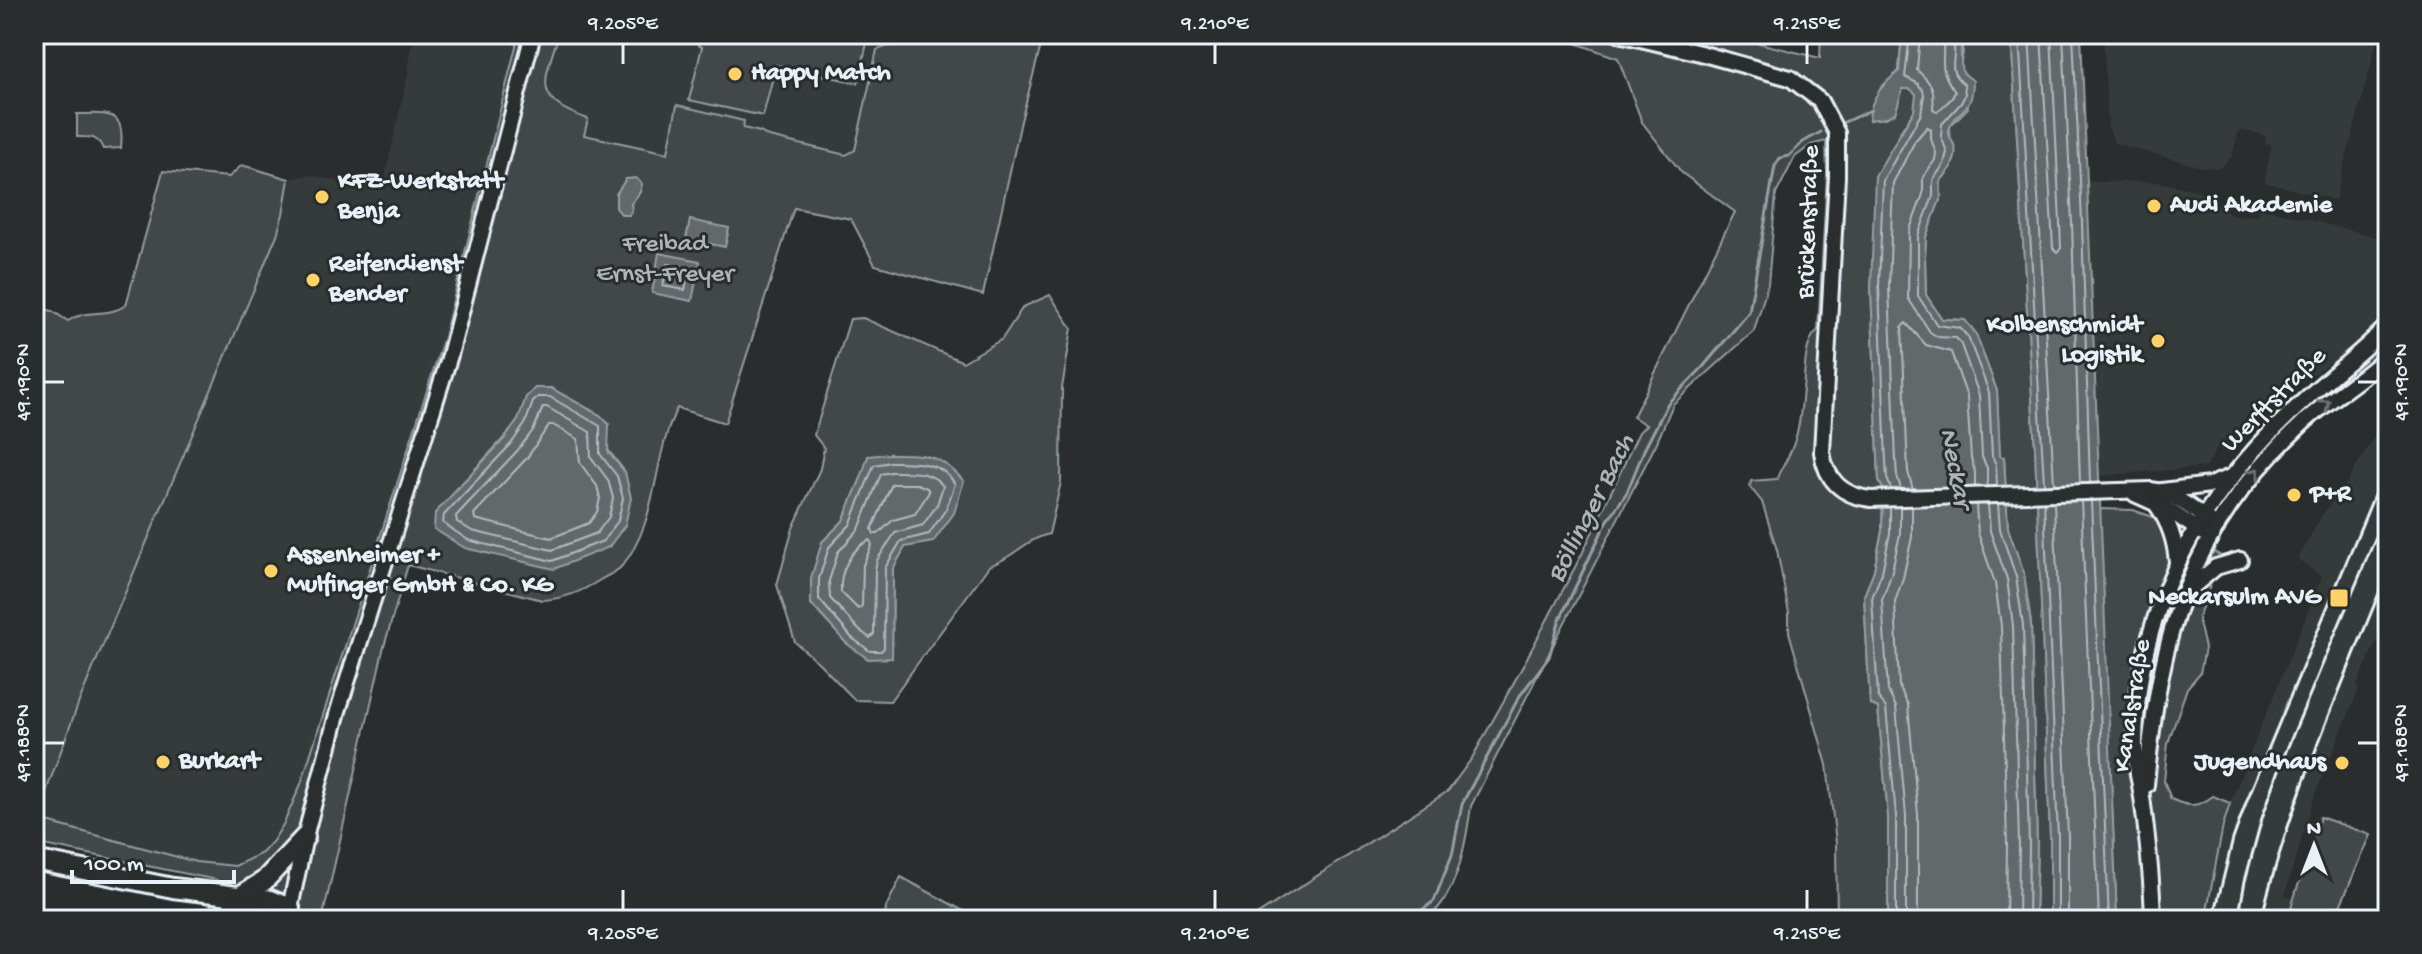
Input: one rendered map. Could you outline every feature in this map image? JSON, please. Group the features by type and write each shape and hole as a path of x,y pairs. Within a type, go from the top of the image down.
{"highway":[{"path":"240,896 264,881 305,837"},
{"path":"41,865 173,888 270,900 289,913"},
{"path":"41,865 206,903 289,913"},
{"path":"206,903 241,920"}],"main road":[{"path":"289,913 338,711 450,355 533,34"},
{"name":"Brückenstraße","path":"1619,34 1790,78 1820,101 1837,133 1822,452 1827,474 1833,482 1846,493 1871,499 2127,491 2158,496"},
{"name":"Werftstraße","path":"2200,523 2259,445 2306,398 2388,325"},
{"name":"Werftstraße","path":"2213,532 2265,460 2316,410 2388,355"},
{"path":"2158,496 2210,485 2234,476"},
{"path":"2158,496 2213,532"},
{"path":"2158,496 2173,535 2177,562"},
{"name":"Kanalstraße","path":"2153,920 2144,808 2135,750 2136,704 2149,636 2160,600 2177,562 2200,523"},
{"name":"Kanalstraße","path":"2144,808 2154,704 2163,659 2183,595 2213,532"},
{"path":"2183,595 2216,567 2240,560"}],"shaded area":[{"path":"413,34 519,34 444,337 301,784 284,823 262,853 235,866 196,862 35,820 80,699 277,235 289,179 309,175 382,190 408,74"},
{"path":"559,34 881,34 855,150 846,155 768,137 743,127 744,121 678,105 668,153 583,135 588,119 561,108 548,95 545,84"},
{"path":"2103,34 2379,34 2335,200 2264,182 2272,145 2265,143 2266,136 2256,133 2239,130 2232,156 2220,168 2202,167 2114,143 2108,126"},
{"path":"2088,182 2159,182 2204,192 2233,216 2258,215 2259,207 2388,240 2388,309 2374,328 2340,356 2277,399 2238,441 2219,444 2206,467 2098,476"},
{"path":"2388,414 2388,616 2356,687 2359,689 2314,797 2285,895 2293,898 2287,920 2205,920 2230,803 2322,577 2298,559 2322,515 2346,484"}],"green space":[{"name":"Freibad Ernst-Freyer","path":"519,34 559,34 549,64 546,87 557,104 588,119 584,135 668,153 677,105 744,121 743,128 769,137 846,155 855,150 877,50 922,34 1044,34 1021,121 983,295 875,265 851,219 794,208 725,423 677,408 663,448 642,531 621,567 579,591 542,600 408,565 383,650 322,920 212,920 208,918 217,880 34,843 34,306 52,311 68,321 126,305 163,171 229,177 242,165 289,179 277,235 80,699 36,819 196,862 235,866 262,853 273,841 301,784 444,337","holes":["551,388 571,401 625,472 455,490"]},
{"name":"Happy Match","path":"701,34 869,34 858,83 776,65 763,116 689,100 702,47 698,45"},
{"path":"1550,34 1722,34 1820,58 1821,34 1902,34 1899,71 1881,87 1869,119 1885,118 1895,113 1902,88 1910,88 1917,94 1914,111 1900,132 1871,287 1879,481 1883,489 1882,531 1874,570 1864,596 1870,704 1878,708 1888,816 1888,920 1837,920 1836,843 1827,765 1789,632 1789,613 1777,550 1762,502 1750,487 1751,481 1777,479 1797,432 1808,349 1818,330 1827,175 1826,141 1811,145 1795,157 1776,194 1768,284 1754,331 1673,404 1657,442 1471,806 1458,869 1445,899 1424,920 1249,920 1448,791 1472,758 1583,552 1639,432 1646,425 1633,417 1735,212 1682,173 1642,122 1618,58"},
{"path":"1960,34 2011,34 2035,449 2050,837 2050,920 2035,920 2037,845 2031,624 2024,574 2008,528 1997,391 1975,332 1964,320 1942,319 1926,295 1926,237 1941,197 1940,182 1952,167 1950,126 1968,108 1960,66 1963,53"},
{"path":"77,114 112,116 120,126 121,148 103,149 96,139 77,137"},
{"path":"1050,295 1072,328 1062,388 1061,482 1049,534 989,566 890,701 855,700 795,642 777,585 793,528 820,469 824,448 814,435 850,319 863,318 963,362 1002,339 1023,307","holes":["890,454 905,547 893,569 892,658 828,623 811,604 822,542 843,521 861,478"]},
{"path":"2099,509 2133,510 2156,518 2221,556 2198,618 2205,648 2200,673 2187,688 2168,743 2164,781 2171,799 2182,804 2202,803 2213,796 2230,803 2205,920 2117,920"},
{"path":"2320,817 2371,835 2334,920 2287,920"},
{"path":"901,877 971,915 972,920 885,920 886,907"}],"water":[{"name":"Neckar","path":"1902,34 1960,34 1961,69 1973,81 1969,104 1949,128 1955,158 1940,182 1941,197 1926,237 1926,295 1942,319 1965,320 1975,332 1997,391 2008,528 2024,574 2031,624 2037,845 2035,920 1888,920 1888,816 1878,708 1870,704 1864,596 1874,570 1882,531 1883,489 1879,481 1871,287 1875,176 1914,111 1916,94 1910,89 1903,89 1895,113 1869,120 1878,92 1899,71"},
{"path":"2011,34 2081,34 2117,920 2050,920 2050,837 2035,449"},
{"path":"636,178 642,184 640,192 631,204 629,215 622,215 616,208 616,194 626,179"},
{"path":"690,220 729,228 725,247 686,239"},
{"path":"659,253 700,261 692,301 652,293"},
{"path":"535,388 551,388 600,415 609,424 608,452 625,472 631,498 625,525 609,547 554,569 465,548 434,529 435,513 504,439 518,420 526,397"},
{"path":"868,456 931,457 947,465 964,481 954,513 933,542 905,547 893,569 892,658 868,659 846,643 811,604 811,578 822,542 843,521"}],"waterway":[{"name":"Böllinger Bach","path":"1842,123 1871,110"},
{"name":"Böllinger Bach","path":"1409,920 1434,901 1452,855 1462,804 1519,697 1549,657 1560,619 1605,525 1627,492 1668,403 1749,312 1775,166 1780,158 1789,156 1803,142 1821,132"}],"railway":[{"path":"2213,920 2233,839 2247,800 2388,462"},
{"path":"2238,920 2262,818 2284,756 2388,508"},
{"path":"2261,920 2302,787 2388,571"}],"place":[{"name":"Happy Match","path":"735,74"},
{"name":"KFZ-Werkstatt Benja","path":"322,197"},
{"name":"Audi Akademie","path":"2154,206"},
{"name":"Reifendienst Bender","path":"313,280"},
{"name":"Kolbenschmidt Logistik","path":"2158,341"},
{"name":"P+R","path":"2294,495"},
{"name":"Assenheimer + Mulfinger GmbH & Co. KG","path":"271,571"},
{"name":"Neckarsulm AVG","path":"2339,598"},
{"name":"Burkart","path":"163,762"},
{"name":"Jugendhaus","path":"2342,763"}]}
